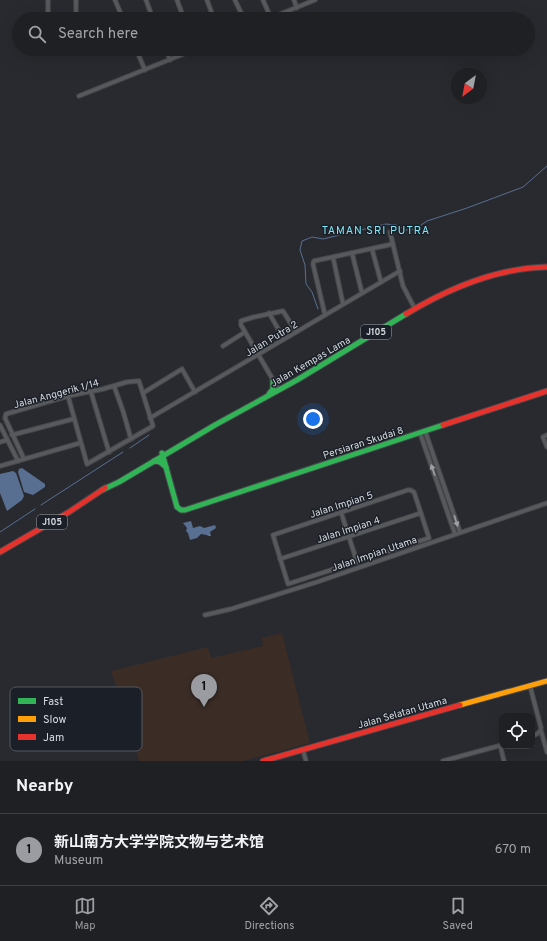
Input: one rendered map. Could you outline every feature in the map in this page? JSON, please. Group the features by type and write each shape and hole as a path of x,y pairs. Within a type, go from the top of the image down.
{"main road":[{"name":"Jalan Kempas Lama","path":"0,552 209,426 215,425 297,380 415,309 448,291 485,277 518,268 547,267"},
{"path":"273,381 282,385 297,380"},
{"path":"254,403 272,392 274,386 273,381"},
{"name":"Persiaran Skudai 8","path":"166,467 177,507 181,510 185,510 547,391"},
{"name":"Jalan Kempas Lama","path":"102,490 119,482 162,455"},
{"path":"162,455 166,467"},
{"path":"154,461 160,462 166,467"},
{"name":"Jalan Selatan Utama","path":"263,761 404,720 547,681"}],"street":[{"path":"48,0 48,12"},
{"path":"76,0 76,12"},
{"path":"116,0 120,12"},
{"path":"146,0 150,12"},
{"path":"176,0 181,12"},
{"path":"207,0 211,12"},
{"path":"236,0 241,12"},
{"path":"263,0 267,12"},
{"path":"294,0 297,8"},
{"path":"286,12 315,0"},
{"path":"139,56 145,70"},
{"path":"169,56 170,60"},
{"path":"79,96 179,56"},
{"path":"390,232 403,286 415,309"},
{"path":"325,315 313,263 333,257 393,244"},
{"path":"372,248 381,282"},
{"path":"352,253 362,294"},
{"path":"333,257 343,304"},
{"name":"Jalan Putra 2","path":"150,418 400,271"},
{"path":"279,390 241,325 242,320 269,313 284,312 296,332"},
{"path":"269,313 284,339"},
{"path":"223,346 245,332"},
{"path":"68,396 73,419 87,464 153,426 143,393 182,369 195,392"},
{"name":"Jalan Anggerik 1/14","path":"12,435 5,418 6,414 68,396 91,392 138,380 143,393"},
{"path":"112,386 131,439"},
{"path":"91,392 109,452"},
{"path":"24,459 12,435 73,419"},
{"path":"0,425 18,461"},
{"path":"422,432 448,489 460,532"},
{"path":"422,432 440,492 455,534"},
{"path":"545,436 547,448"},
{"path":"0,442 7,440"},
{"path":"0,466 80,443"},
{"path":"440,492 448,489"},
{"name":"Jalan Impian 5","path":"280,560 273,535 341,512 410,490 414,492 421,513"},
{"name":"Jalan Impian Utama","path":"205,616 317,582 547,503"},
{"path":"341,512 357,562"},
{"path":"280,560 288,584 429,538 421,513"},
{"name":"Jalan Impian 4","path":"280,560 421,513"},
{"path":"530,686 547,752"},
{"path":"535,735 541,731"},
{"path":"443,761 499,746"},
{"path":"502,749 504,761"},
{"path":"302,750 306,761"},
{"path":"462,756 463,761"}],"shaded area":[{"path":"282,633 310,743 243,761 139,761 136,751 142,751 142,687 116,687 111,671 208,647 211,658 263,646 262,638"}],"water":[{"path":"22,468 45,484 45,487 33,495 24,492 18,472 19,469"},
{"path":"13,471 16,473 24,496 22,500 7,511 0,493 0,474"},
{"path":"191,521 193,528 200,526 204,528 215,525 216,528 210,532 211,536 201,534 197,538 190,540 186,531 187,528 183,523"}],"waterway":[{"path":"318,309 312,292 306,284 305,265 300,250 302,241 312,237 323,239 386,224 396,225 406,230 415,229 427,221 523,187 547,166"},
{"path":"130,448 149,435"},
{"path":"41,505 123,452"},
{"path":"0,532 35,509"}],"traffic: fast":[{"path":"102,490 119,482 215,425 297,380 406,314"},
{"path":"269,394 273,389 273,381"},
{"path":"162,453 177,507 181,510 185,510 443,425"},
{"path":"154,461 160,462 166,467"}],"traffic: slow":[{"path":"460,705 547,681"}],"traffic: jam":[{"path":"406,314 456,288 491,275 528,268 547,267"},
{"path":"443,425 547,391"},
{"path":"0,552 69,512 105,488"},
{"path":"263,761 460,705"}],"place":[{"name":"新山南方大学学院文物与艺术馆","path":"204,707"}],"district":[{"name":"TAMAN SRI PUTRA","path":"376,230"}]}
